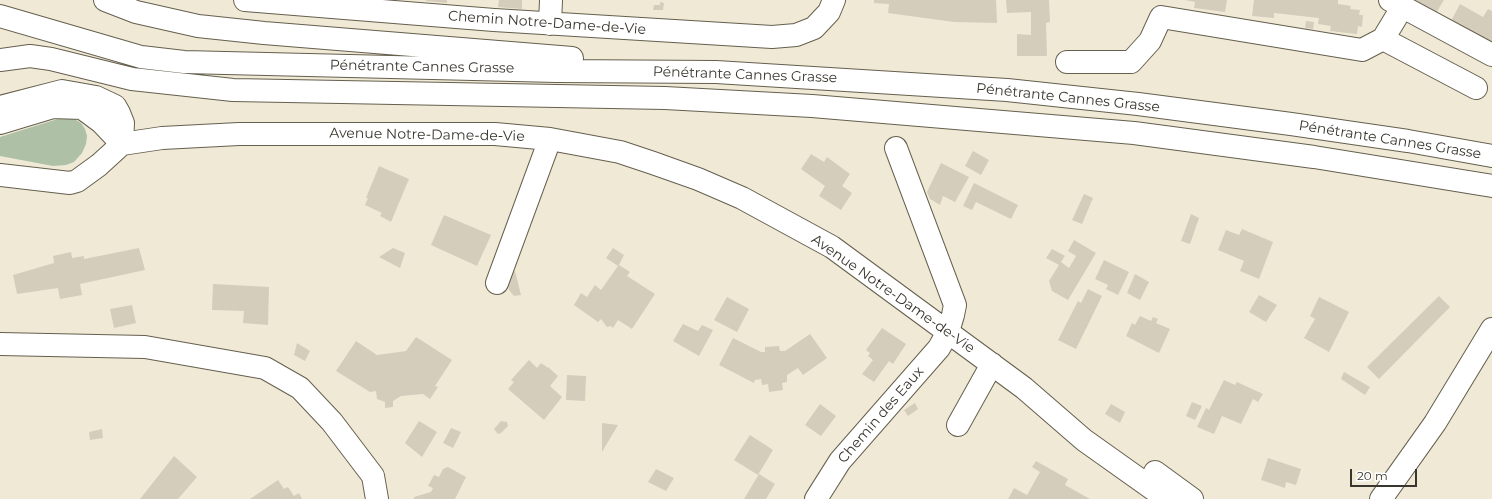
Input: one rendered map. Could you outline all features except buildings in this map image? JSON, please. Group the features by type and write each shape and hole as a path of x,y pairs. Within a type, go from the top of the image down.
{"main road":[{"path":"105,0 136,12 198,26 264,34 558,56 716,72"},
{"name":"Chemin Notre-Dame-de-Vie","path":"245,0 550,24 772,38 796,35 814,28 829,12 834,0"},
{"path":"550,24 551,0"},
{"path":"1067,62 1132,62 1150,41 1162,17 1362,50 1383,39 1396,3 1492,55"},
{"name":"Pénétrante Cannes Grasse","path":"0,16 141,57 184,62 556,71 716,72 1007,90 1138,104 1284,123 1408,141 1492,156"},
{"path":"1383,39 1476,88"},
{"name":"Pénétrante Cannes Grasse","path":"0,60 30,56 51,59 132,79 233,90 665,98 812,106 1134,133 1314,157 1492,186"},
{"path":"0,107 62,91 96,97 115,106 120,113 123,123 122,144 100,165 77,181 70,183 0,175"},
{"path":"0,123 53,107 82,108 101,122 122,144"},
{"name":"Avenue Notre-Dame-de-Vie","path":"122,144 162,138 275,133 495,134 550,139 620,152 698,179 742,198 832,247 1024,388 1084,440 1167,499"},
{"path":"497,283 550,139"},
{"name":"Chemin des Eaux","path":"816,499 840,461 939,348 948,332 955,304 896,148"},
{"path":"1381,499 1439,416 1492,329"},
{"path":"0,344 145,347 265,368 300,388 332,422 373,476 377,499"},
{"path":"958,425 992,364"},
{"name":"Avenue Notre-Dame-de-Vie","path":"1024,388 1094,428 1192,499"}],"green space":[{"path":"64,117 73,118 81,123 87,136 86,144 82,153 74,162 66,165 53,166 0,156 0,137"}]}
